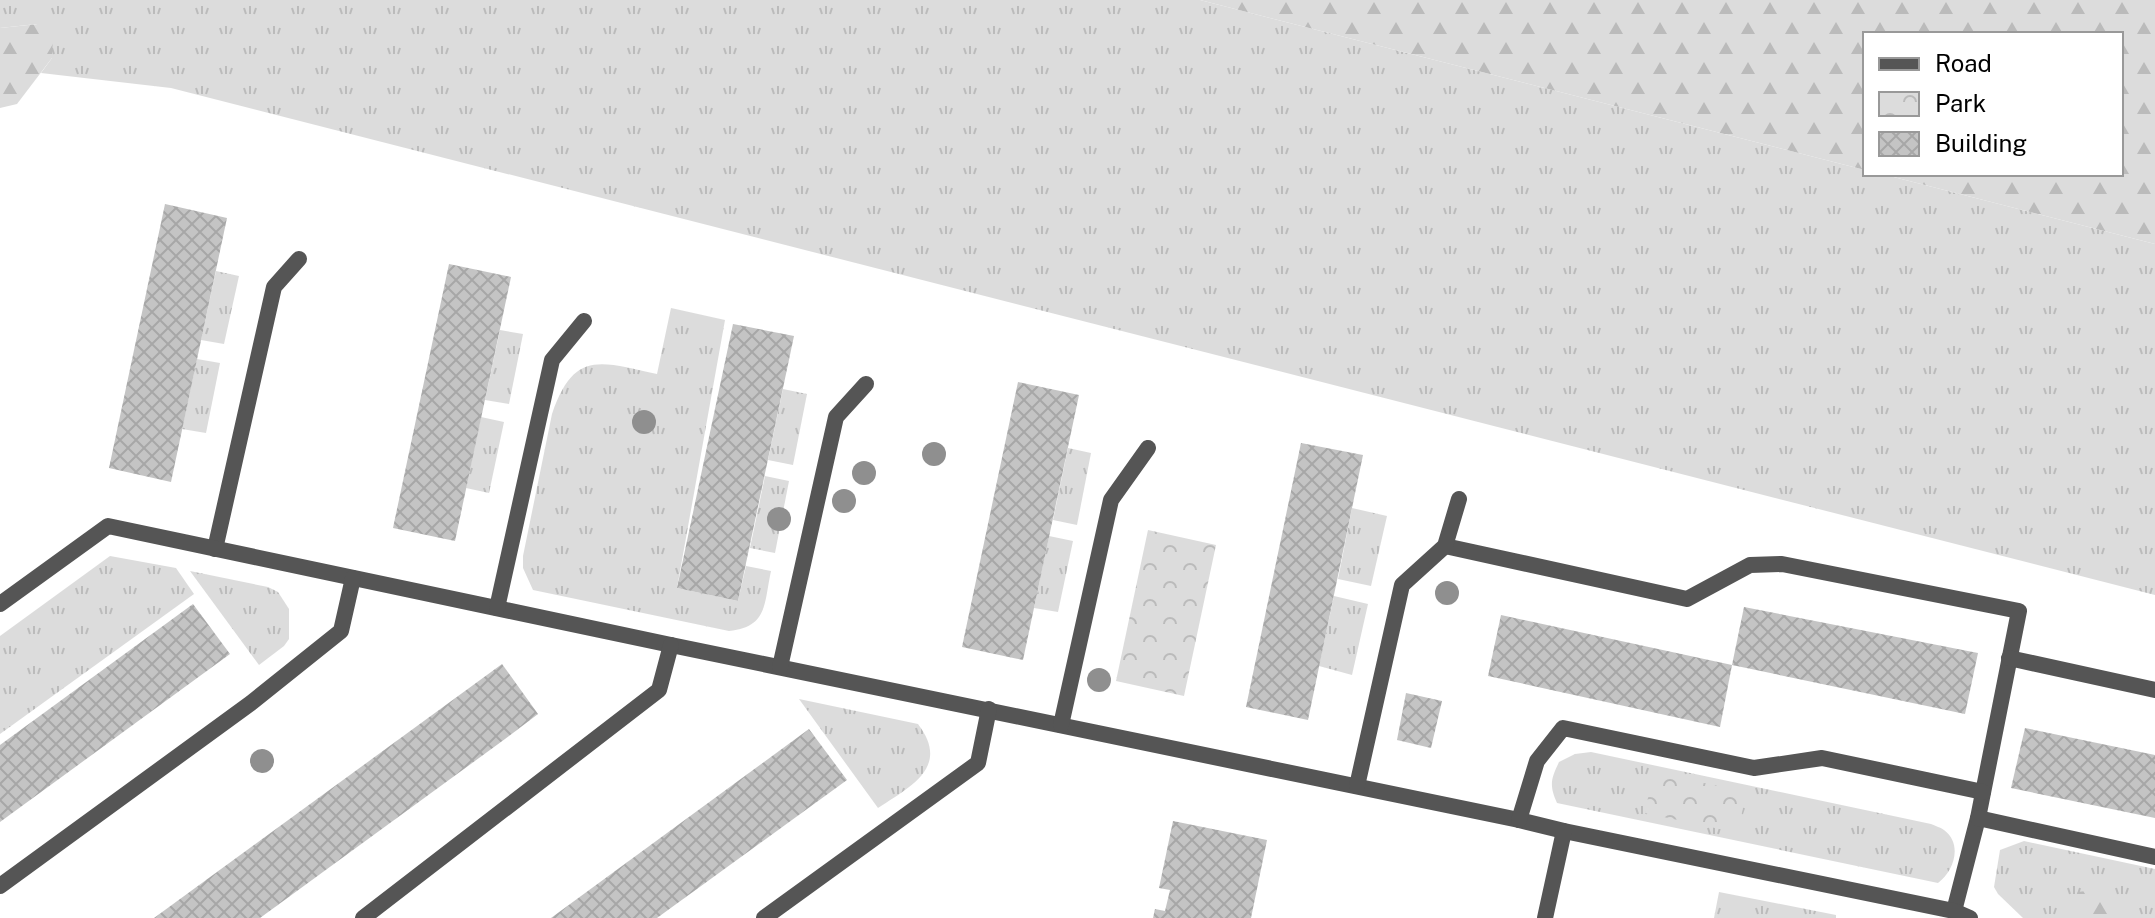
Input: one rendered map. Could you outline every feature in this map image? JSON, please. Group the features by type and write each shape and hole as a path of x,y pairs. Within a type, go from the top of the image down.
{"street":[{"path":"215,549 274,287 299,259"},
{"path":"497,608 552,360 584,321"},
{"path":"780,667 836,417 866,384"},
{"path":"1061,725 1111,500 1148,448"},
{"path":"1357,786 1402,585 1445,546 1459,499"},
{"path":"0,604 108,526 1962,915 2019,611 1782,564 1750,565 1687,599 1445,546"},
{"path":"0,886 251,703 341,631 353,578"},
{"path":"363,918 659,690 671,645"},
{"path":"2009,658 2155,690"},
{"path":"764,918 978,763 989,709"},
{"path":"1519,820 1537,761 1563,728 1754,768 1822,758 1983,792"},
{"path":"1978,818 2155,857"},
{"path":"1545,918 1564,831"}],"green space":[{"path":"0,0 1200,0 1863,169 1863,176 1890,176 2155,244 2155,595 171,88 41,73 52,58 37,24 0,28"},
{"path":"1200,0 2155,0 2155,244 1890,176 2123,176 2123,32 1863,32 1863,169"},
{"path":"38,24 53,34 52,58 17,104 0,108 0,28"},
{"path":"216,271 239,276 224,344 201,340"},
{"path":"671,308 725,320 677,588 738,601 746,566 771,571 762,612 758,619 742,629 729,631 533,590 523,568 552,414 561,393 570,379 592,365 620,366 657,374"},
{"path":"500,330 523,334 509,404 485,400"},
{"path":"197,359 220,363 206,433 182,429"},
{"path":"783,389 807,394 793,465 768,460"},
{"path":"481,417 504,422 489,493 466,488"},
{"path":"1068,448 1091,453 1077,525 1053,520"},
{"path":"765,476 789,481 775,553 750,548"},
{"path":"1352,508 1387,516 1371,586 1338,579"},
{"path":"1148,530 1216,545 1184,696 1116,681"},
{"path":"1049,536 1073,541 1058,612 1034,608"},
{"path":"110,556 176,568 194,594 0,734 0,636"},
{"path":"190,571 268,587 278,592 289,609 289,639 284,646 259,665"},
{"path":"1334,596 1368,604 1352,675 1319,666"},
{"path":"799,699 918,724 927,739 930,752 928,764 913,784 878,808"},
{"path":"1591,752 1931,824 1950,836 1955,850 1952,865 1938,883 1557,803 1552,782 1559,762 1575,754"},
{"path":"1653,772 1746,792 1738,833 1645,813"},
{"path":"2024,841 2155,869 2155,918 2023,918 1994,887 2000,850"},
{"path":"2109,888 2117,918 2061,918 2078,892"},
{"path":"1719,892 1836,915 1836,918 1714,918"}],"building":[{"path":"165,204 227,218 171,482 109,468"},
{"path":"449,264 511,277 455,541 393,528"},
{"path":"733,324 794,336 738,601 677,588"},
{"path":"1018,382 1079,395 1023,660 962,647"},
{"path":"1301,443 1363,455 1308,720 1246,707"},
{"path":"193,604 230,654 0,822 0,745"},
{"path":"1744,607 1978,653 1965,714 1732,665"},
{"path":"1501,615 1732,665 1720,727 1488,676"},
{"path":"502,664 538,714 260,918 154,918"},
{"path":"1406,693 1442,701 1431,748 1397,740"},
{"path":"2025,728 2155,755 2155,818 2011,788"},
{"path":"809,729 847,780 657,918 551,918"},
{"path":"1173,821 1267,840 1251,918 1153,918 1155,909 1165,911 1170,890 1159,888"}]}
